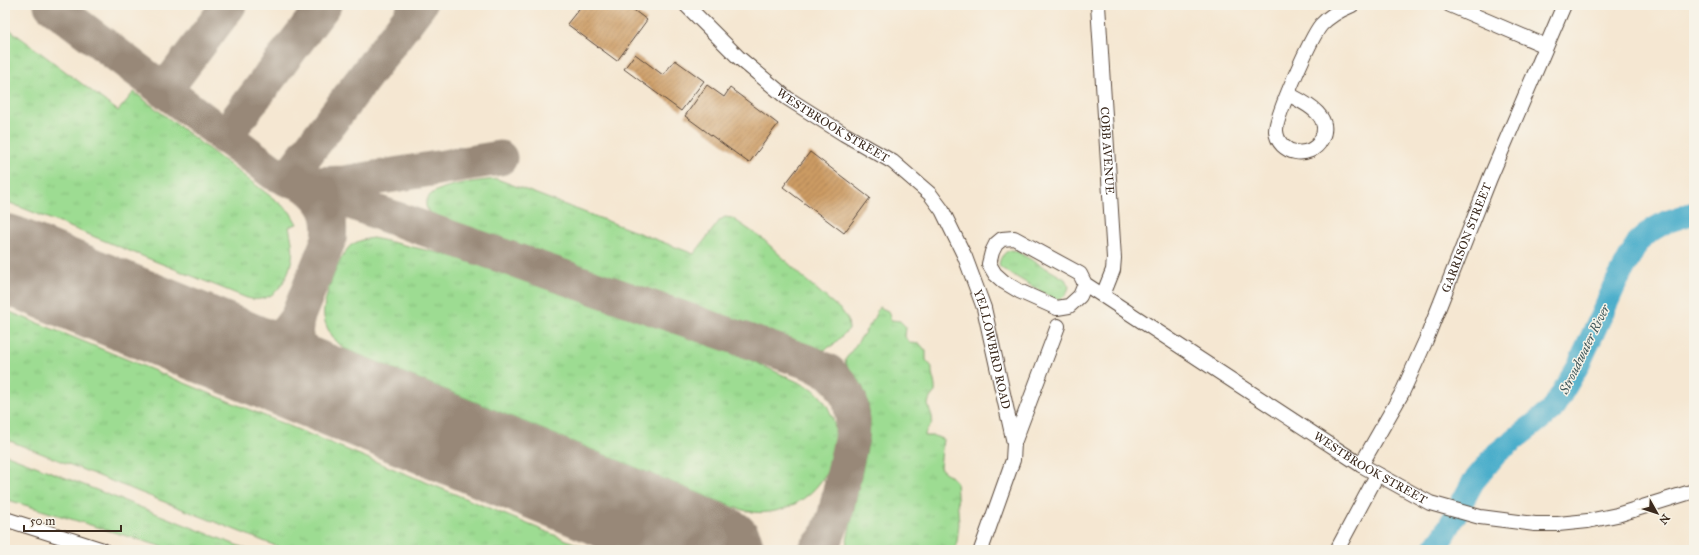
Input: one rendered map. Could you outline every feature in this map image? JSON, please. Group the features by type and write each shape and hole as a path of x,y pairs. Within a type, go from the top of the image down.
{"street":[{"name":"WESTBROOK STREET","path":"686,5 738,57 786,98 892,162 918,182 930,194 942,210 966,261"},
{"name":"COBB AVENUE","path":"1098,5 1114,258 1113,270 1103,295"},
{"path":"1288,94 1315,34 1330,17 1352,5"},
{"path":"1450,5 1546,46"},
{"name":"GARRISON STREET","path":"1361,466 1402,393 1423,346 1493,172 1564,5"},
{"name":"WESTBROOK STREET","path":"989,264 996,244 1002,239 1014,238 1080,274 1085,284 1361,466 1430,503 1480,517 1536,524 1588,521 1617,515 1694,491"},
{"path":"966,261 989,264 995,274 1004,282 1019,291 1057,308 1069,306 1080,296 1085,284"},
{"name":"YELLOWBIRD ROAD","path":"966,261 984,308 1014,443 1013,460 981,550"},
{"name":"YELLOWBIRD ROAD","path":"1014,443 1058,326"},
{"path":"1336,550 1378,475"},
{"path":"5,519 103,550"}],"green space":[{"path":"5,26 118,111 134,92 290,212 297,224 289,227 293,254 286,278 278,290 267,297 257,299 247,298 5,201"},
{"path":"497,179 694,254 720,220 725,217 732,218 763,239 808,282 842,311 848,320 849,329 833,345 822,351 439,218 432,215 427,209 427,199 433,193 443,188"},
{"path":"373,238 474,261 727,349 813,389 827,406 834,425 835,444 831,463 821,481 807,496 790,506 762,513 748,511 713,499 343,348 331,334 325,322 325,301 336,269 346,251 350,246 361,240"},
{"path":"1011,250 1016,251 1065,279 1069,287 1067,293 1062,298 1054,299 1001,268 999,265 1001,257 1006,252"},
{"path":"879,307 888,311 891,320 900,321 906,327 905,337 911,343 920,344 926,351 926,360 932,367 935,392 930,397 928,402 932,420 925,436 934,436 943,439 940,468 956,481 959,524 956,550 845,550 869,439 870,424 868,401 863,387 847,366 845,360 872,322"},
{"path":"5,310 591,550 286,550 5,439"},
{"path":"5,454 249,550 173,550 5,499"}],"building":[{"path":"582,5 627,5 647,20 617,61 567,24"},
{"path":"635,54 663,75 675,60 704,81 681,111 624,69"},
{"path":"707,85 724,97 730,88 778,124 749,163 685,116"},
{"path":"810,152 870,198 844,233 783,187"}],"waterway":[{"name":"Stroudwater River","path":"1433,550 1446,532 1473,482 1497,453 1552,410 1579,364 1616,283 1638,242 1652,230 1666,222 1694,213"}],"taxiway":[{"path":"51,5 274,173 382,214 811,363 829,372 840,383 850,401 853,421 852,435 835,515 826,538 816,550"},
{"path":"164,91 229,5"},
{"path":"224,137 324,5"},
{"path":"287,179 419,5"},
{"path":"313,184 344,183 500,158"},
{"path":"224,347 243,349 260,347 274,341 287,331 297,318 329,239 330,230 326,209 318,197 306,186"},
{"path":"297,318 296,342 303,362 308,370 334,393"}],"runway":[{"path":"5,258 720,550"}]}
